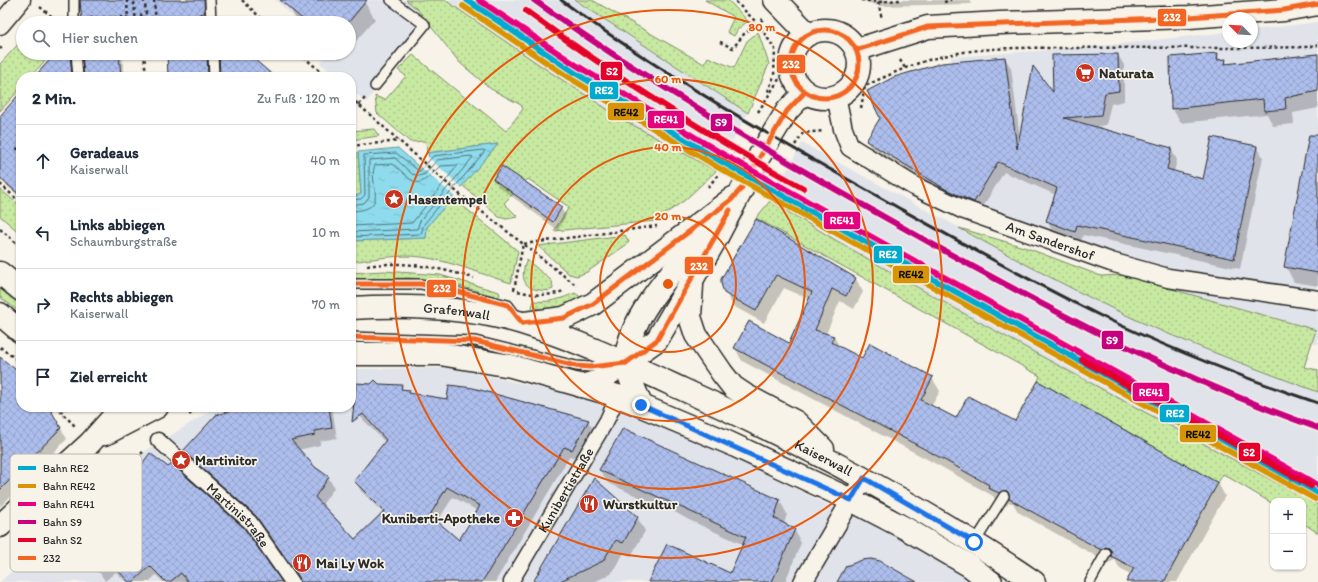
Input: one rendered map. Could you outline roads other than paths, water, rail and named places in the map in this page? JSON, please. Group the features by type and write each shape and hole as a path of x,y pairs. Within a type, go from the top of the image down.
{"main road":[{"path":"777,2 808,34"},
{"path":"856,50 928,27 1000,23 1189,18 1284,10 1318,4"},
{"path":"822,30 836,31 848,38 856,50 859,61 858,72 853,83 846,91 836,96 820,98 805,92 794,79 790,62 795,46 808,34 822,30"},
{"path":"585,377 626,363 657,340 693,278 741,189 787,112 805,92"},
{"path":"522,323 564,318 593,304 731,200 741,189"},
{"path":"641,405 626,363 631,334 646,305 741,189"},
{"path":"0,273 16,286"},
{"path":"693,278 690,316 696,335 713,362 739,391 796,422 841,467"},
{"name":"Grafenwall","path":"356,308 393,305 469,312 522,323 626,363"},
{"path":"0,314 16,328"},
{"path":"356,354 440,354 585,377 618,396"},
{"name":"Kaiserwall","path":"626,363 798,443 864,478 974,542 1034,582"},
{"name":"Kaiserwall","path":"618,396 851,500 905,528 970,566 991,582"},
{"path":"77,454 120,412"},
{"path":"0,526 10,517"}],"street":[{"path":"0,25 29,2"},
{"name":"Am Sandershof","path":"836,96 843,129 850,147 914,186 962,209 1111,262 1168,278 1318,300"},
{"name":"Kunibertistraße","path":"511,582 598,436 618,396"},
{"name":"Martinistraße","path":"158,440 250,522 292,582"},
{"path":"803,582 864,478"}],"lane":[{"path":"74,0 74,16"},
{"path":"210,0 211,16"},
{"path":"375,86 424,25 391,0"},
{"path":"77,60 78,72"},
{"path":"213,60 214,72"},
{"path":"356,284 421,284 459,292 508,305 522,323"},
{"path":"356,337 475,341 585,377"},
{"path":"974,542 1004,496"},
{"path":"1090,582 1106,553"}],"water":[{"path":"498,144 427,227 426,238 356,241 356,196 361,194 358,152 398,148 419,167 429,156 427,153"}],"railway":[{"path":"561,0 640,55 721,106 1020,275 1101,316 1181,352 1263,384 1318,403"}],"rail line":[{"name":"RE2","path":"467,0 572,71 722,162 1318,493"},
{"name":"RE41","path":"479,0 576,65 726,156 1318,485"},
{"name":"S9","path":"534,0 579,32 718,121 861,204 1009,287 1160,363 1264,408 1318,428"},
{"name":"RE42","path":"463,6 568,77 719,168 1315,499"},
{"name":"S2","path":"526,11 627,82 697,126 803,188"},
{"name":"S2","path":"1082,360 1311,486"}],"place":[{"name":"Naturata","path":"1085,73"},
{"name":"Hasentempel","path":"394,199"},
{"name":"Martinitor","path":"181,460"},
{"name":"Wurstkultur","path":"589,504"},
{"name":"Kuniberti-Apotheke","path":"514,518"},
{"name":"Mai Ly Wok","path":"302,563"}]}
